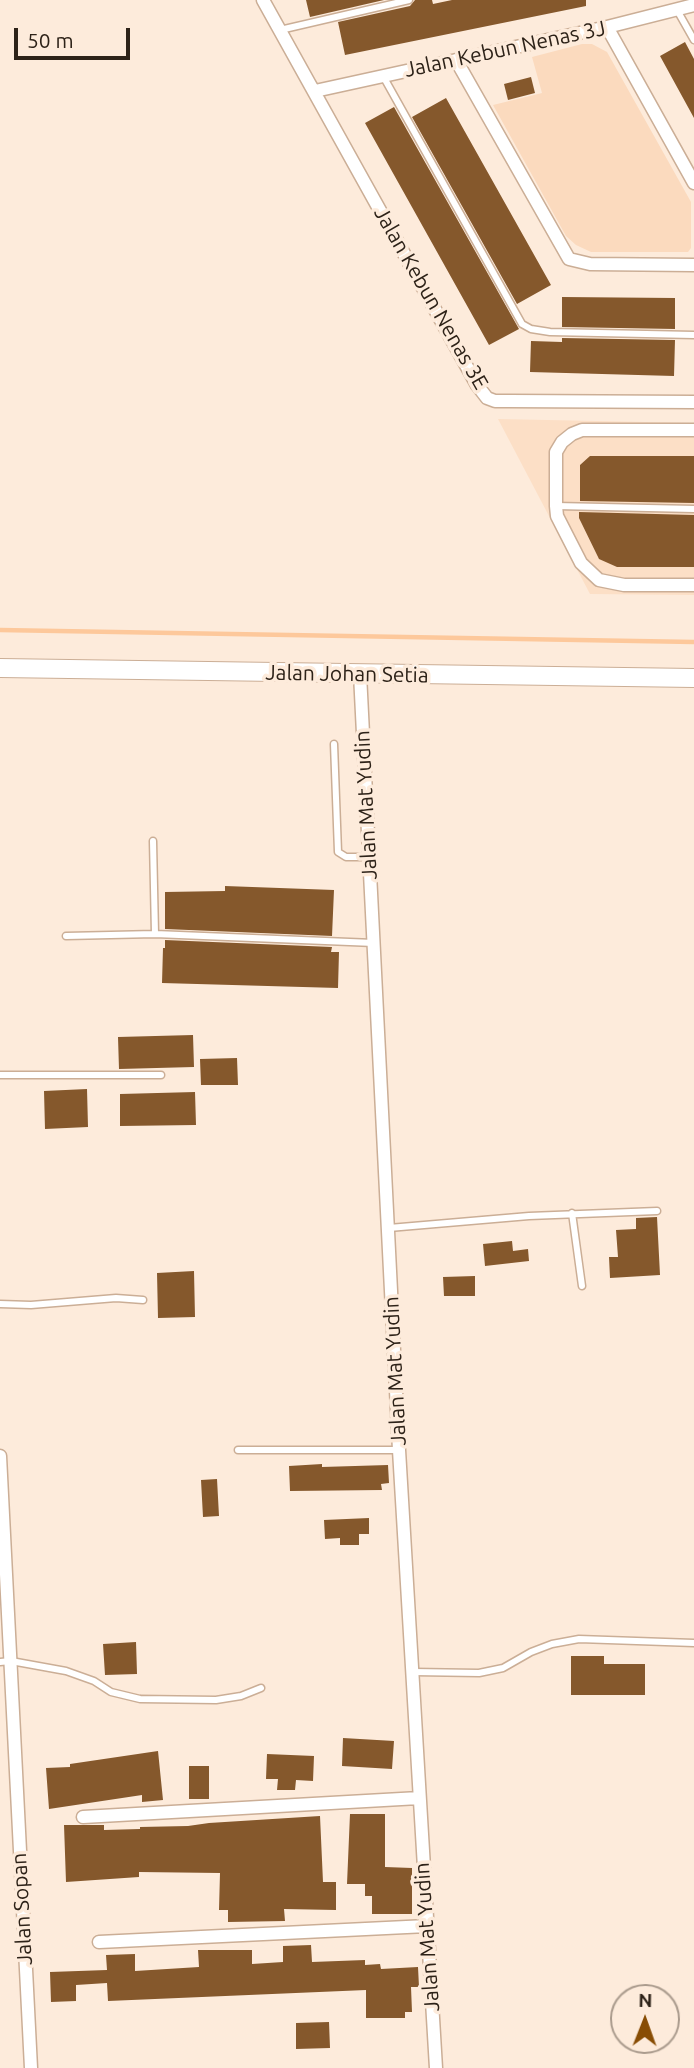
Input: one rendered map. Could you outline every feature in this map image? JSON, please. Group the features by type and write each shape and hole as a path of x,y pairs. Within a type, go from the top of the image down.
{"main road":[{"name":"Jalan Johan Setia","path":"0,668 694,678"}],"street":[{"path":"263,0 315,91"},
{"name":"Jalan Kebun Nenas 3J","path":"315,91 607,27 694,5"},
{"path":"607,27 694,183"},
{"path":"456,60 569,260 590,264 694,265"},
{"name":"Jalan Kebun Nenas 3E","path":"315,91 477,386 487,398 495,401 694,402"},
{"path":"694,430 582,430 562,442 556,452 557,516 581,563 599,580 624,585 694,585"},
{"name":"Jalan Mat Yudin","path":"360,674 400,1450 436,2068"},
{"name":"Jalan Sopan","path":"0,1456 6,1662 31,2068"},
{"path":"83,1817 419,1798"},
{"path":"99,1942 427,1926"}],"lane":[{"path":"280,30 409,0"},
{"path":"677,10 694,40"},
{"path":"383,76 522,324 531,329 550,332 694,335"},
{"path":"556,506 694,509"},
{"path":"334,744 336,845 341,856 370,857"},
{"path":"153,841 155,934"},
{"path":"66,936 155,934 374,943"},
{"path":"0,1075 160,1075"},
{"path":"389,1228 572,1213 657,1210"},
{"path":"572,1213 582,1286"},
{"path":"0,1304 31,1306 116,1298 143,1300"},
{"path":"238,1450 400,1450"},
{"path":"413,1672 479,1673 503,1668 552,1644 579,1639 694,1643"},
{"path":"6,1662 66,1671 94,1681 111,1692 140,1699 216,1700 241,1696 261,1688"}],"shaded area":[{"path":"582,44 592,44 607,52 691,202 691,248 688,252 591,252 576,245 566,236 493,105 542,93 532,57"},
{"path":"498,419 694,423 694,595 590,594"}],"building":[{"path":"306,0 384,0 310,17"},
{"path":"415,0 432,0 433,4 452,0 586,0 586,6 345,55 338,22 410,6"},
{"path":"685,42 694,59 694,118 660,56"},
{"path":"531,77 535,93 508,100 504,84"},
{"path":"446,98 551,285 517,304 412,117"},
{"path":"394,107 519,329 489,345 365,123"},
{"path":"562,297 675,298 675,329 562,327"},
{"path":"562,338 675,340 674,376 530,372 531,341 562,342"},
{"path":"590,456 694,456 694,503 580,501 580,465"},
{"path":"579,512 694,515 694,567 617,567 599,559 579,518"},
{"path":"225,886 334,890 332,936 165,929 165,892 225,891"},
{"path":"165,940 332,947 331,952 339,952 338,988 162,983"},
{"path":"193,1035 194,1067 119,1069 118,1037"},
{"path":"237,1058 238,1085 201,1085 200,1059"},
{"path":"87,1089 88,1127 45,1129 44,1091"},
{"path":"195,1092 196,1125 120,1126 120,1094"},
{"path":"657,1217 660,1275 610,1278 609,1257 618,1257 616,1230 636,1229 636,1218"},
{"path":"512,1241 513,1251 528,1249 529,1261 485,1266 483,1244"},
{"path":"194,1271 195,1317 158,1318 157,1273"},
{"path":"475,1276 475,1296 444,1296 443,1277"},
{"path":"322,1464 322,1467 388,1465 389,1483 381,1484 382,1490 290,1491 289,1466"},
{"path":"217,1479 219,1516 203,1517 201,1480"},
{"path":"369,1518 369,1534 359,1534 359,1545 340,1545 340,1538 325,1539 324,1520"},
{"path":"136,1642 137,1674 105,1675 103,1644"},
{"path":"571,1656 604,1656 604,1664 645,1664 645,1695 571,1695"},
{"path":"343,1738 394,1741 392,1769 342,1766"},
{"path":"158,1751 163,1800 142,1802 142,1795 49,1809 46,1768 70,1767 70,1764"},
{"path":"267,1754 314,1756 313,1781 296,1780 295,1790 277,1790 278,1779 266,1779"},
{"path":"189,1766 209,1766 209,1799 189,1799"},
{"path":"350,1814 385,1814 385,1867 412,1868 412,1914 372,1914 372,1896 365,1896 365,1884 347,1884"},
{"path":"320,1816 323,1882 336,1882 336,1910 284,1909 285,1921 228,1922 228,1910 219,1910 220,1873 139,1872 139,1877 66,1882 64,1825 104,1825 104,1830 140,1829"},
{"path":"311,1945 312,1962 365,1960 365,1965 380,1964 381,1969 418,1967 419,1987 411,1987 412,2012 405,2012 405,2018 366,2018 366,1990 108,2001 107,1983 76,1985 76,2001 51,2002 50,1972 107,1970 106,1955 135,1954 135,1971 199,1967 198,1950 252,1950 252,1964 283,1962 283,1946"},
{"path":"329,2022 330,2048 296,2049 296,2023"}],"waterway":[{"path":"0,630 694,642"}]}
